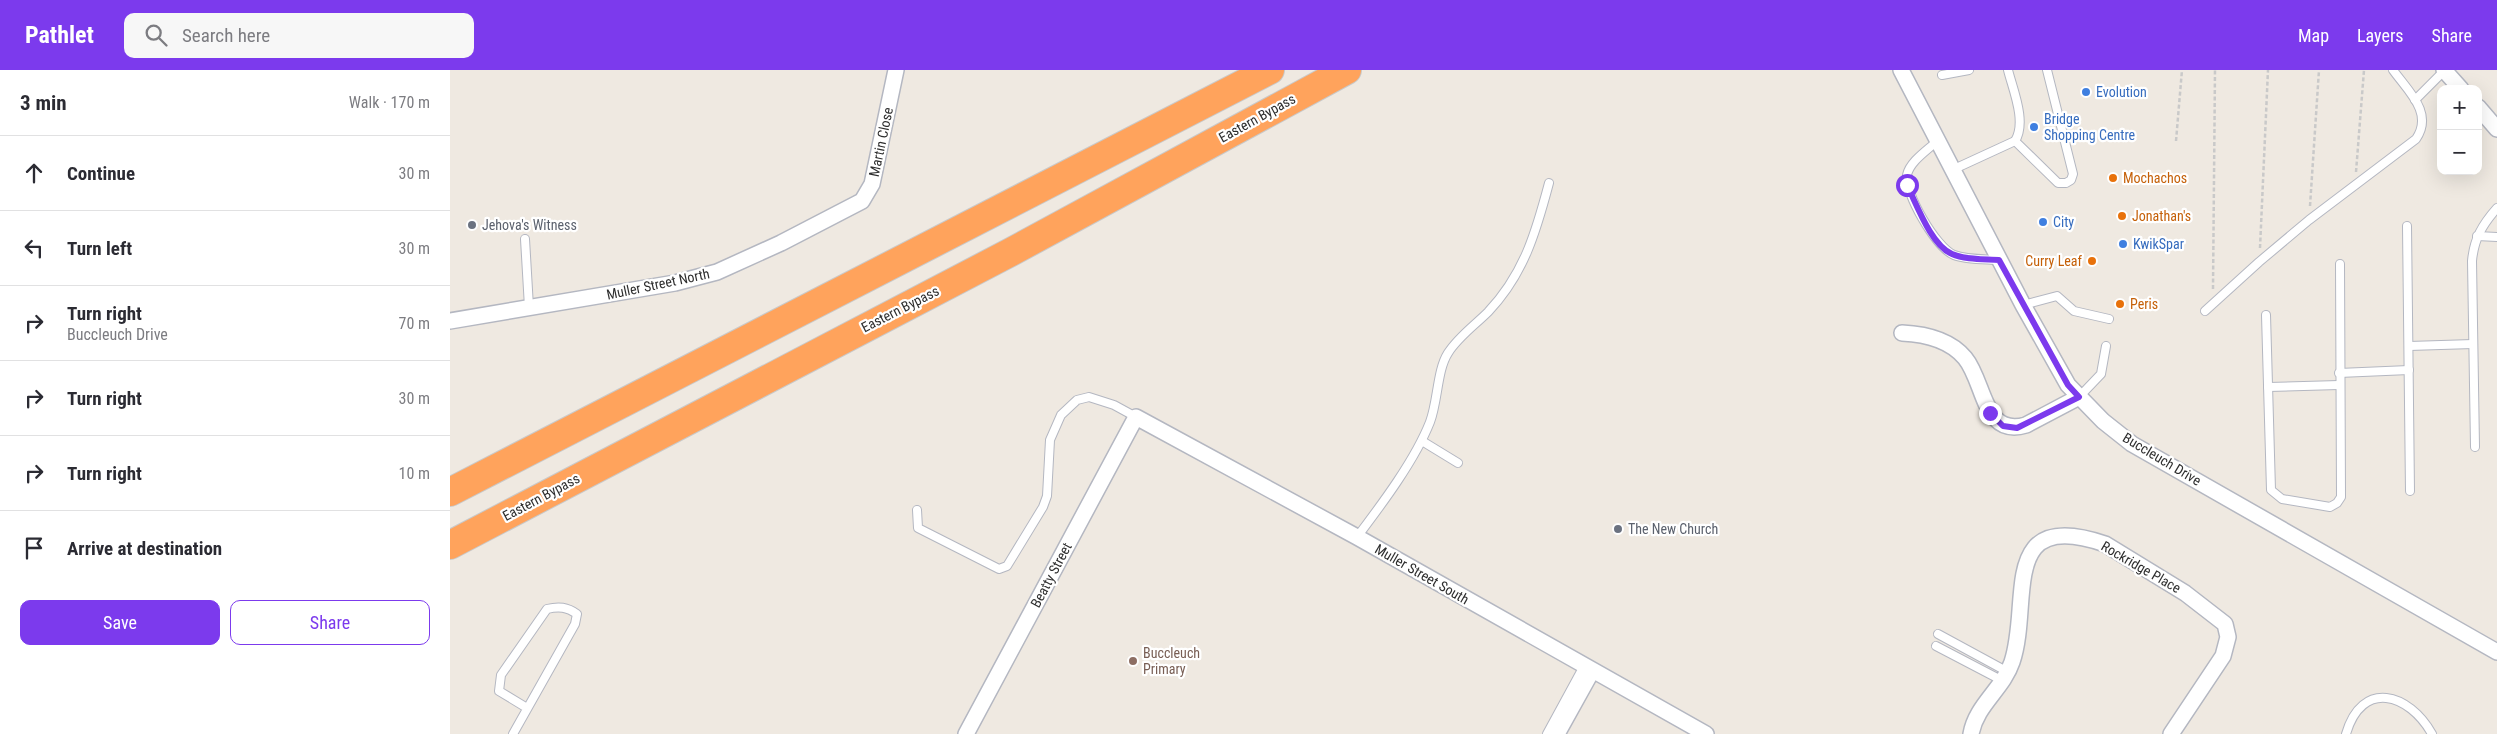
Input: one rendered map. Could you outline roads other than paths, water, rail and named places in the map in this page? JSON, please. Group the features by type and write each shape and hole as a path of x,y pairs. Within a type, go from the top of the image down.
{"highway":[{"path":"450,492 1270,70"},
{"name":"Eastern Bypass","path":"450,545 1011,252 1347,70"}],"street":[{"name":"Buccleuch Drive","path":"1901,70 2022,305 2068,385 2079,397 2132,444 2497,652"},
{"path":"2444,70 2457,85"},
{"name":"Martin Close","path":"853,206 865,198 872,184 895,71"},
{"name":"Muller Street North","path":"450,321 675,283 704,276 781,243 853,206"},
{"path":"1902,333 1926,334 1948,345 1965,358 1990,413 2003,426 2017,428 2026,425 2079,397"},
{"name":"Muller Street South","path":"1136,417 1357,537 1706,734"},
{"name":"Beatty Street","path":"966,734 1136,417"},
{"name":"Rockridge Place","path":"1971,734 1976,717 2006,676 2015,653 2021,582 2026,561 2030,554 2043,542 2058,536 2090,539 2105,544 2185,593 2218,616 2225,624 2228,637 2223,656 2171,734"},
{"path":"1557,734 1588,669"}],"lane":[{"path":"1942,76 1969,70"},
{"path":"1952,170 2015,140 2019,134 2020,122 2008,70"},
{"path":"2015,140 2058,183 2066,183 2071,180 2073,174 2047,70"},
{"path":"2205,311 2309,220 2416,139 2422,130 2424,121 2421,110 2393,70"},
{"path":"2415,100 2444,70"},
{"path":"1938,142 1909,168 1907,185 1920,212 1938,243 1952,254 1999,260"},
{"path":"1357,537 1422,441 1436,405 1443,367 1448,353 1487,312 1515,277 1537,230 1549,183"},
{"path":"2474,447 2472,261 2480,228 2497,208"},
{"path":"2407,226 2410,490"},
{"path":"2477,236 2497,237"},
{"path":"524,239 529,308"},
{"path":"2266,315 2271,490 2274,495 2282,499 2330,507 2337,503 2341,497 2339,385 2340,264"},
{"path":"2022,305 2057,296 2074,311 2109,319"},
{"path":"2409,346 2473,344"},
{"path":"2079,397 2101,374 2106,346"},
{"path":"2339,373 2409,370"},
{"path":"2268,387 2339,385"},
{"path":"917,510 918,528 999,569 1004,568 1045,502 1050,440 1061,415 1077,400 1088,398 1114,405 1136,417"},
{"path":"1422,441 1458,463"},
{"path":"513,734 575,624 577,614 569,609 557,607 547,609 501,675 499,691 527,708"},
{"path":"1938,634 2006,676"},
{"path":"1936,646 2006,676"},
{"path":"1547,734 1588,669"},
{"path":"2346,734 2349,723 2360,707 2372,699 2386,697 2394,698 2413,709 2425,722 2432,734"}],"place":[{"name":"Evolution","path":"2086,92"},
{"name":"Bridge Shopping Centre","path":"2034,127"},
{"name":"Mochachos","path":"2113,178"},
{"name":"Jonathan's","path":"2122,216"},
{"name":"City","path":"2043,222"},
{"name":"Jehova's Witness","path":"472,225"},
{"name":"KwikSpar","path":"2123,244"},
{"name":"Curry Leaf","path":"2092,261"},
{"name":"Peris","path":"2120,304"},
{"name":"The New Church","path":"1618,529"},
{"name":"Buccleuch Primary","path":"1133,661"}]}
